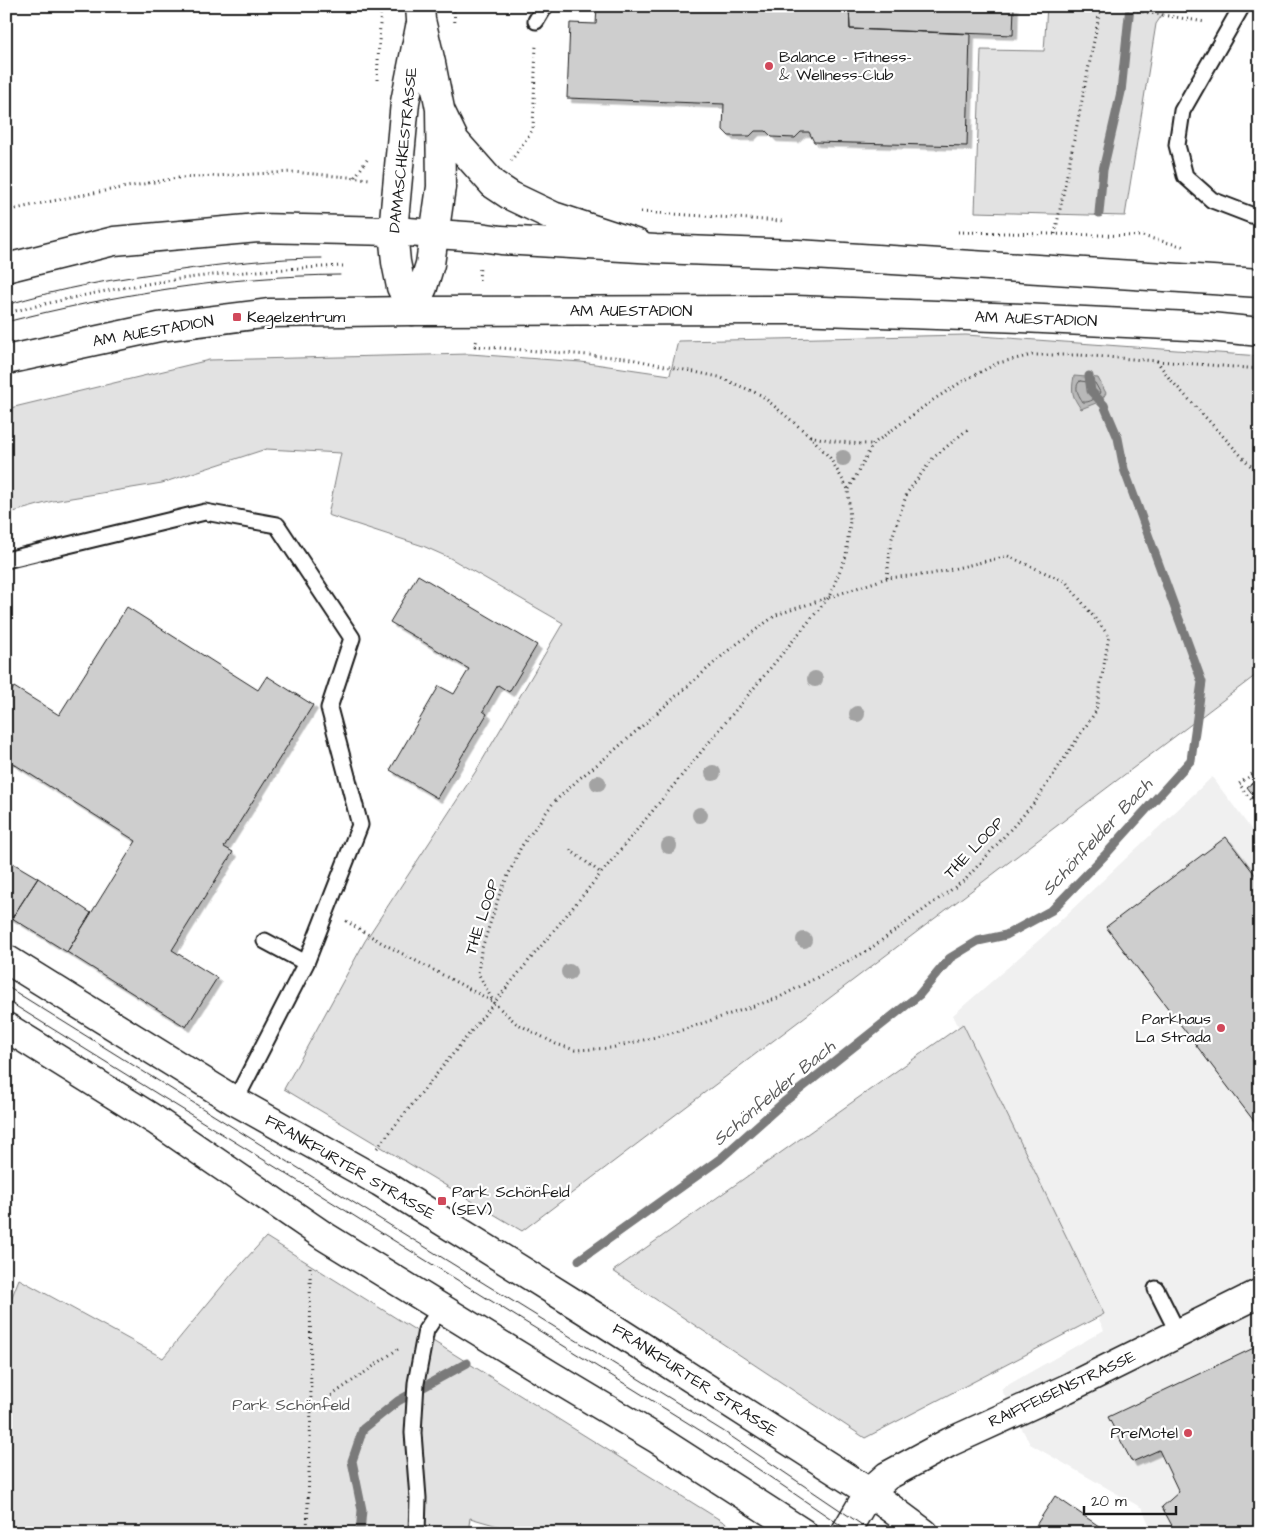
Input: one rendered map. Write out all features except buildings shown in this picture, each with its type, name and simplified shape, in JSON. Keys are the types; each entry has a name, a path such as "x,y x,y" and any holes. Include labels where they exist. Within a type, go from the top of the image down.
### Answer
{"main road":[{"name":"DAMASCHKESTRASSE","path":"412,310 423,287 430,264 440,187 440,109 432,63 420,13"},
{"name":"DAMASCHKESTRASSE","path":"412,310 401,287 393,231 405,102 420,13"},
{"path":"440,109 455,141 500,176 511,196 553,216 656,249"},
{"path":"6,268 114,242 248,229 393,231 501,240 656,249 797,254 1260,284"},
{"name":"AM AUESTADION","path":"6,360 159,328 270,313 412,310 796,310 1022,318 1210,327 1260,332"},
{"name":"FRANKFURTER STRASSE","path":"6,959 235,1101 380,1182 588,1312 869,1492 924,1533"},
{"path":"6,1027 154,1120 324,1236 657,1439 803,1533"},
{"name":"RAIFFEISENSTRASSE","path":"869,1492 887,1476 950,1442 1066,1389 1260,1293"},
{"path":"845,1533 869,1492"}],"lane":[{"path":"536,21 545,6"},
{"path":"1242,6 1182,111 1177,145 1185,176 1212,200 1251,215 1260,216"},
{"path":"6,560 205,512 277,525 352,638 329,708 360,825 306,963 235,1101"},
{"path":"265,941 306,963"},
{"path":"1156,1289 1178,1333"},
{"path":"417,1533 418,1498 414,1433 415,1390 426,1330 442,1308"}],"path":[{"path":"1055,234 1102,6"},
{"path":"1108,6 1230,27"},
{"path":"500,176 533,129 536,21"},
{"path":"6,212 71,197 177,178 292,172 355,177"},
{"path":"632,211 784,222"},
{"path":"958,232 1142,236 1190,248"},
{"path":"6,313 135,286 194,277 253,271 343,266"},
{"path":"373,1152 829,597 846,556 850,521 848,490 830,458 810,436 761,395 719,377 626,358 474,346"},
{"path":"848,490 873,444 933,400 963,381 998,363 1032,355 1080,355 1260,369"},
{"path":"1157,361 1169,378 1260,476"},
{"path":"887,578 891,541 907,493 933,458 968,429"},
{"path":"810,436 833,442 873,444"},
{"name":"THE LOOP","path":"1008,556 1066,582 1109,636 1096,711 1035,802 966,879 859,956 778,998 676,1032 611,1048 575,1050 556,1044 516,1023 494,1003 478,973 481,951 500,893 521,847 553,803 730,649 776,615 887,578 931,574 1008,556"},
{"path":"1260,768 1239,784 1260,810"},
{"path":"570,850 601,873"},
{"path":"327,910 382,943 494,1003"},
{"path":"307,1533 311,1410 310,1258"},
{"path":"311,1410 426,1330"}],"shaded area":[{"path":"1212,777 1260,841 1260,1533 1153,1533 1142,1508 1030,1444 1001,1389 1104,1330 953,1015 1046,934"}],"green space":[{"path":"1047,6 1168,6 1156,24 1125,216 975,212 981,50 1044,51"},
{"path":"966,335 1260,356 1260,672 522,1231 284,1089 365,941 476,771 563,623 450,558 423,546 328,515 341,453 266,449 162,483 53,501 6,514 6,409 209,360 470,354 581,362 670,375 678,341"},
{"path":"963,1024 1104,1314 865,1438 613,1271"},
{"name":"Park Schönfeld","path":"266,1237 741,1533 522,1533 470,1518 468,1533 6,1533 6,1312 19,1279 163,1358 232,1274"}],"water":[{"path":"1074,376 1098,378 1106,393 1101,401 1081,409 1073,394"}],"waterway":[{"path":"1099,213 1103,170 1121,92 1130,6"},
{"name":"Schönfelder Bach","path":"579,1260 720,1159 784,1102 919,995 950,958 978,941 1006,935 1052,910 1106,854 1191,760 1202,682 1124,469 1118,438 1104,405 1091,391 1089,376"},
{"name":"Schönfelder Bach","path":"360,1533 362,1510 352,1461 363,1429 398,1401 467,1363"}],"tram line":[{"path":"6,305 90,284 132,277 248,262 322,258"},
{"path":"6,322 89,303 172,288 256,279 340,275"},
{"path":"6,986 723,1431 874,1533"},
{"path":"6,1000 717,1441 852,1533"}],"place":[{"name":"Balance - Fitness- & Wellness-Club","path":"769,66"},
{"name":"Kegelzentrum","path":"237,317"},
{"name":"Parkhaus La Strada","path":"1221,1028"},
{"name":"Park Schönfeld (SEV)","path":"442,1201"},
{"name":"PreMotel","path":"1188,1433"}]}
